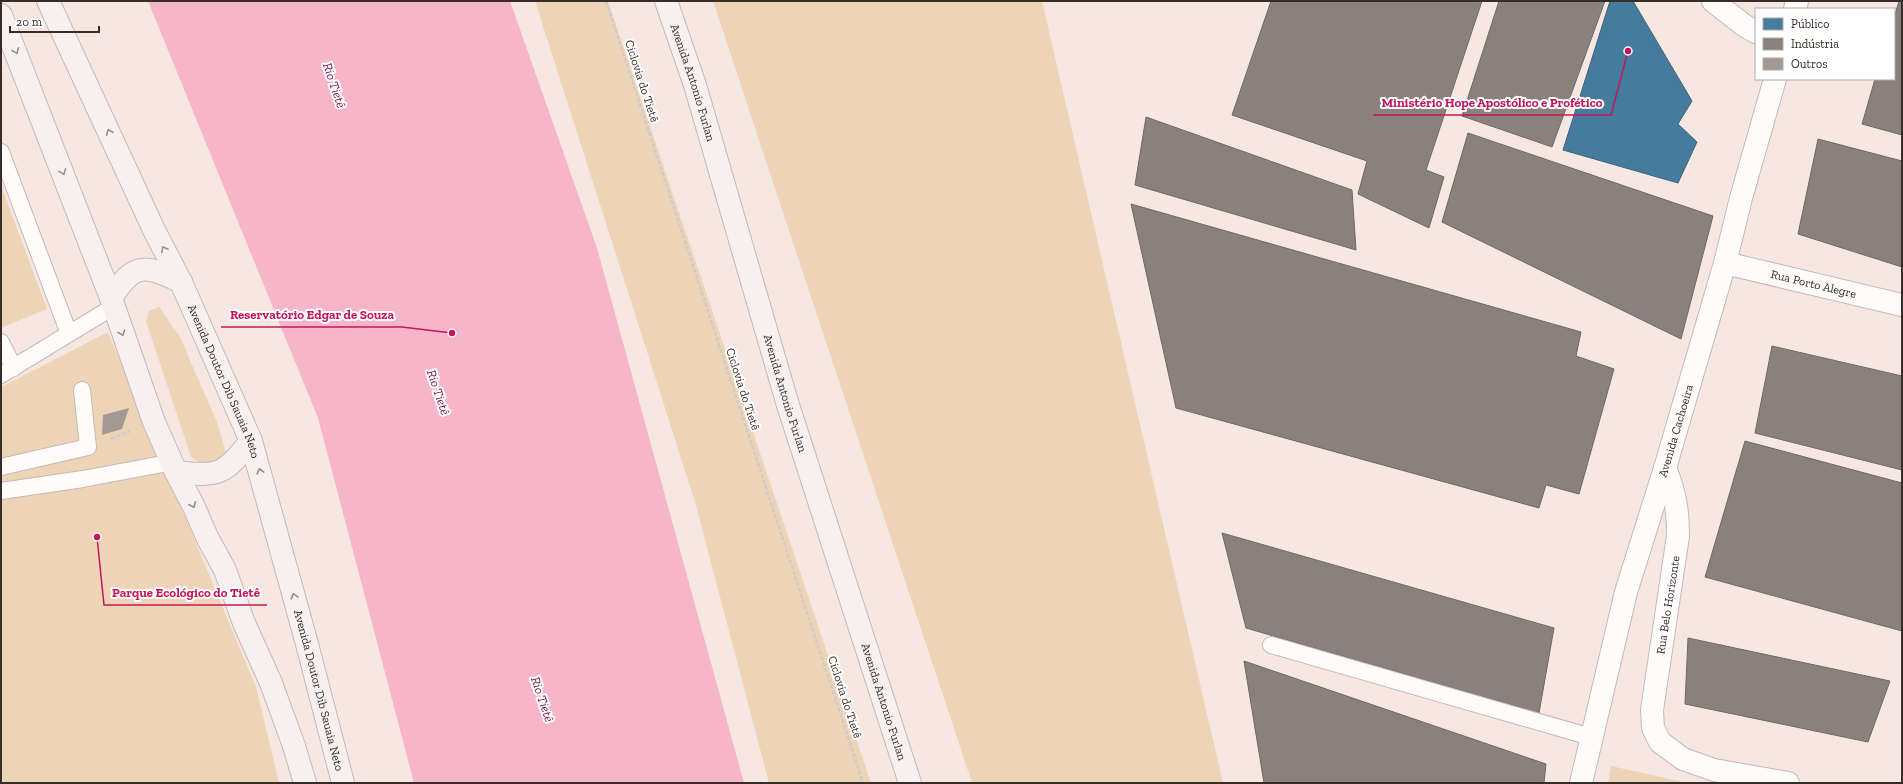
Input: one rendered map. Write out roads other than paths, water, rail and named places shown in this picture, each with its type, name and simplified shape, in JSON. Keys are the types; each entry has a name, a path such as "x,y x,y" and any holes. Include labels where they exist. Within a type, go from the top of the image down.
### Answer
{"main road":[{"name":"Avenida Doutor Dib Sauaia Neto","path":"48,1 154,230 181,282 252,441 343,783"},
{"name":"Avenida Antonio Furlan","path":"666,1 695,85 786,402 910,783"},
{"path":"1,15 112,302 154,422 194,507 206,537 225,570 244,623 271,683 294,746 305,783"},
{"path":"112,302 119,285 133,271 142,268 155,270 181,282"},
{"path":"175,467 200,475 222,472 236,460 252,441"}],"street":[{"path":"1712,1 1745,26 1755,31"},
{"name":"Avenida Cachoeira","path":"1581,783 1626,592 1665,468 1725,263 1741,198 1775,80"},
{"name":"Rua Porto Alegre","path":"1725,263 1902,305"},
{"name":"Rua Belo Horizonte","path":"1665,468 1674,491 1678,511 1678,536 1652,710 1653,728 1660,742 1683,759 1714,770 1788,783"}],"lane":[{"path":"1,152 69,334"},
{"path":"1,342 7,371 69,334 112,302"},
{"path":"1,468 88,447 82,390"},
{"path":"1,491 175,467"},
{"path":"1271,645 1591,737"}],"water":[{"name":"Rio Tietê","path":"148,1 510,1 597,248 744,783 414,783 318,418"}],"place":[{"name":"Ministério Hope Apostólico e Profético","path":"1628,51"},
{"name":"Reservatório Edgar de Souza","path":"452,333"},
{"name":"Parque Ecológico do Tietê","path":"97,537"}]}
